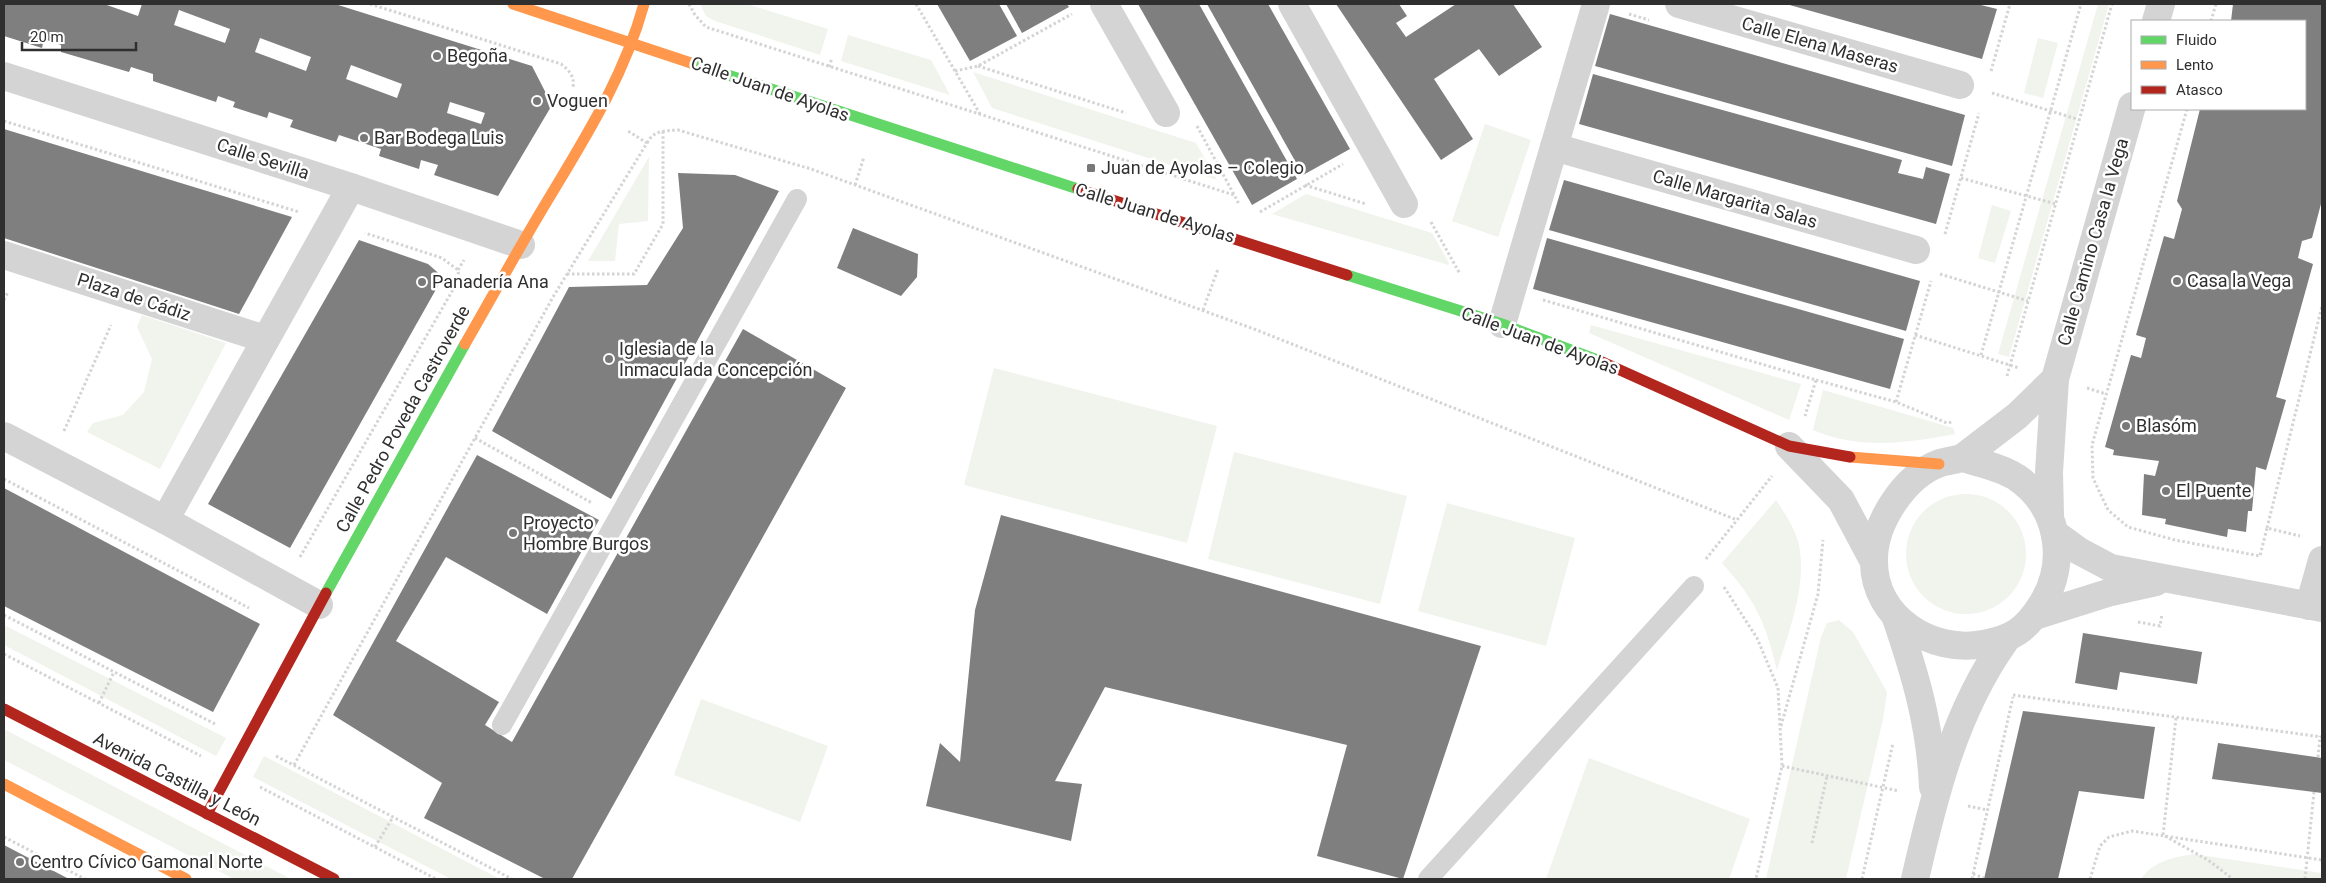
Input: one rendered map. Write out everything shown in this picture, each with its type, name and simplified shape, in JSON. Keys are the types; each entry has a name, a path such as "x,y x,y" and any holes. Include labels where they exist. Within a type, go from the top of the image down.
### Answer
{"street":[{"name":"Calle Juan de Ayolas","path":"513,4 839,113 1502,324 1590,357 1789,446 1837,456 1951,461"},
{"name":"Calle Pedro Poveda Castroverde","path":"208,814 319,605 521,245 600,113 634,43 644,4"},
{"path":"1104,4 1166,113"},
{"path":"1292,4 1404,204"},
{"path":"1502,324 1596,4"},
{"name":"Calle Elena Maseras","path":"1679,4 1973,88"},
{"path":"2156,20 2161,4"},
{"name":"Calle Sevilla","path":"4,76 351,187 521,245"},
{"name":"Calle Camino Casa la Vega","path":"2035,616 2048,594 2056,562 2049,472 2055,379 2131,110"},
{"name":"Calle Margarita Salas","path":"1554,147 1916,250"},
{"path":"164,520 351,187"},
{"name":"Plaza de Cádiz","path":"4,255 265,339"},
{"path":"1933,799 1931,749 1924,708 1896,618 1879,588 1874,562 1879,533 1890,505 1913,480 1951,461 2017,416 2055,379"},
{"path":"4,436 164,520 319,605"},
{"name":"Calle Juan de Ayolas","path":"1789,446 1841,500 1874,562"},
{"path":"1951,461 1992,466 2015,476 2032,491 2053,525 2079,551 2111,568 2316,607 2322,560"},
{"path":"1896,618 1924,638 1947,645 1973,646 2005,640 2021,630 2035,616 2111,592 2168,579"},
{"path":"1915,879 1933,799 1966,709 1985,668 2005,640"},
{"name":"Avenida Castilla y León","path":"4,709 334,879"},
{"path":"4,784 186,879"}],"lane":[{"path":"502,725 797,199"},
{"path":"1428,879 1694,586"}],"path":[{"path":"370,4 561,64 569,70 574,82 571,95 647,143"},
{"path":"689,4 702,25 1235,195"},
{"path":"916,4 980,115"},
{"path":"1990,76 2010,4"},
{"path":"1981,355 2081,4"},
{"path":"2006,382 2112,4"},
{"path":"2211,20 2216,4"},
{"path":"955,71 978,66 1076,11"},
{"path":"829,67 832,58"},
{"path":"978,66 1128,114"},
{"path":"1973,88 2080,120"},
{"path":"1943,243 1981,106"},
{"path":"2187,110 2092,445 2094,478 2108,510 2128,527 2175,540 2260,556 2322,306"},
{"path":"294,765 566,274 651,135 663,131 678,130 811,169 1254,328 1737,520"},
{"path":"566,274 634,274 663,224 663,131"},
{"path":"1194,134 1203,137"},
{"path":"1258,212 1351,160"},
{"path":"1961,178 2056,204"},
{"path":"1934,271 2028,301"},
{"path":"1896,402 1931,278"},
{"path":"62,436 125,294"},
{"path":"1915,334 2010,365"},
{"path":"1816,380 1896,402 1947,423 1954,422"},
{"path":"475,438 596,505"},
{"path":"1704,562 1770,478 1778,484"},
{"path":"4,479 254,611"},
{"path":"2267,528 2304,537"},
{"path":"1819,531 1828,547"},
{"path":"1780,729 1818,594 1823,540"},
{"path":"1719,581 1757,638 1778,688 1782,766 1756,879"},
{"path":"4,615 512,879"},
{"path":"2134,621 2160,626"},
{"path":"99,703 114,672"},
{"path":"1972,879 2013,695 2018,687"},
{"path":"2013,695 2321,736 2318,757"},
{"path":"2164,836 2176,718"},
{"path":"1862,879 1894,740"},
{"path":"1782,766 1868,784"},
{"path":"1812,843 1827,776"},
{"path":"2305,879 2314,792"},
{"path":"375,847 393,817"},
{"path":"2090,879 2100,846 2109,836 2132,831 2322,860"},
{"path":"2164,836 2208,860 2233,879"},
{"path":"4,837 85,879"},
{"path":"1973,874 1984,878"}],"shaded area":[{"path":"700,4 747,4 828,29 820,55 715,21 706,16"},
{"path":"2098,4 2109,4 2009,357 1998,354"},
{"path":"848,35 931,60 950,95 841,61"},
{"path":"2038,38 2058,43 2043,98 2024,93"},
{"path":"973,72 1196,143 1217,180 992,108"},
{"path":"1485,124 1531,140 1498,237 1452,221"},
{"path":"649,157 648,221 619,224 615,261 588,261"},
{"path":"1306,194 1432,233 1449,263 1448,265 1272,214"},
{"path":"1992,205 2011,211 1995,263 1978,258"},
{"path":"142,315 226,343 160,469 87,432 93,423 123,415 144,392 152,359 137,327"},
{"path":"1591,325 1801,384 1789,420 1589,333"},
{"path":"994,368 1217,426 1187,543 964,485"},
{"path":"1823,390 1953,428 1955,434 1883,443 1848,440 1830,436 1813,430"},
{"path":"1234,452 1407,496 1380,604 1208,559"},
{"path":"1966,494 1989,499 2008,512 2021,531 2026,554 2021,577 2008,596 1989,609 1966,614 1943,609 1924,596 1911,577 1906,554 1911,531 1924,512 1943,499"},
{"path":"1776,500 1795,533 1801,561 1799,592 1777,670 1758,612 1734,576 1722,563"},
{"path":"1447,503 1575,538 1546,646 1418,611"},
{"path":"1839,620 1853,632 1887,692 1883,719 1846,879 1766,879 1821,637 1827,623"},
{"path":"4,625 226,738 216,756 4,645"},
{"path":"701,699 828,746 800,822 674,775"},
{"path":"4,729 291,879 234,879 4,760"},
{"path":"264,756 500,879 451,879 253,777"},
{"path":"1589,758 1750,819 1729,879 1546,879"},
{"path":"2193,854 2322,873 2322,879 2141,879 2157,864"}],"building":[{"path":"4,4 104,4 138,16 142,4 335,4 532,66 552,105 498,196 434,175 438,165 421,160 419,169 379,156 381,149 339,135 336,142 290,127 293,120 269,112 267,118 233,107 235,102 218,96 216,102 153,81 153,74 131,67 129,72 61,52 61,45 44,39 42,48 4,36","holes":["179,10 230,29 225,43 174,25","260,38 311,57 306,71 255,52","351,65 402,84 397,98 346,79","450,102 485,113 481,124 447,113"]},
{"path":"937,4 999,4 1017,36 970,61"},
{"path":"1006,4 1067,4 1069,7 1022,33"},
{"path":"1138,4 1199,4 1297,179 1252,205"},
{"path":"1207,4 1268,4 1350,149 1303,175"},
{"path":"1336,4 1399,4 1407,16 1396,23 1406,37 1456,4 1513,4 1542,47 1499,76 1479,49 1434,79 1473,139 1441,160"},
{"path":"1786,4 1977,4 1997,9 1982,59"},
{"path":"2233,4 2322,4 2322,200 2312,238 2302,241 2298,258 2313,264 2276,397 2286,400 2266,470 2256,467 2252,511 2248,511 2246,532 2228,529 2227,537 2165,524 2166,519 2142,515 2144,474 2155,476 2159,461 2113,455 2114,450 2105,447 2131,355 2141,358 2146,338 2136,335 2164,236 2174,239 2182,209 2177,201 2200,110 2306,110 2306,20 2231,20"},
{"path":"1610,14 1965,115 1952,166 1595,66"},
{"path":"1593,74 1902,160 1898,173 1923,179 1926,167 1950,174 1936,224 1579,124"},
{"path":"4,129 292,217 239,314 4,238"},
{"name":"Iglesia de la Inmaculada Concepción","path":"678,173 735,175 779,191 611,499 492,431 569,287 647,285 683,228"},
{"path":"1564,180 1920,281 1906,331 1549,230"},
{"path":"853,228 918,254 917,277 901,296 837,268"},
{"path":"1547,238 1904,339 1890,389 1533,289"},
{"path":"359,240 428,264 443,277 290,548 208,504"},
{"path":"743,329 846,388 572,879 545,879 424,818 442,783 333,715 477,455 599,520 547,614 446,557 396,641 499,702 485,725 512,742"},
{"path":"4,488 260,624 213,712 4,606"},
{"path":"1001,515 1481,646 1403,879 1317,856 1347,745 1105,687 1055,781 1082,784 1071,841 926,806 940,743 960,762 975,610"},
{"path":"2083,633 2202,652 2197,684 2120,672 2117,690 2075,683"},
{"path":"2023,711 2155,727 2144,799 2079,791 2058,879 1984,879"},
{"path":"2218,743 2322,758 2322,793 2212,779"},
{"name":"Centro Cívico Gamonal Norte","path":"4,845 69,879 4,879"}],"traffic: fast":[{"path":"691,63 1078,189"},
{"path":"1347,275 1502,324 1600,361"},
{"path":"326,593 465,344"}],"traffic: slow":[{"path":"513,4 691,63"},
{"path":"465,344 601,109 625,59 644,4"},
{"path":"1850,457 1939,464"},
{"path":"4,784 186,879"}],"traffic: jam":[{"path":"1078,189 1347,275"},
{"path":"1600,361 1789,446 1850,457"},
{"path":"207,814 326,593"},
{"path":"4,709 334,879"}],"place":[{"name":"Begoña","path":"437,56"},
{"name":"Voguen","path":"537,101"},
{"name":"Bar Bodega Luis","path":"364,138"},
{"name":"Juan de Ayolas – Colegio","path":"1091,168"},
{"name":"Casa la Vega","path":"2177,281"},
{"name":"Panadería Ana","path":"422,282"},
{"name":"Iglesia de la Inmaculada Concepción","path":"609,359"},
{"name":"Blasóm","path":"2126,426"},
{"name":"El Puente","path":"2166,491"},
{"name":"Proyecto Hombre Burgos","path":"513,533"},
{"name":"Centro Cívico Gamonal Norte","path":"20,862"}]}
